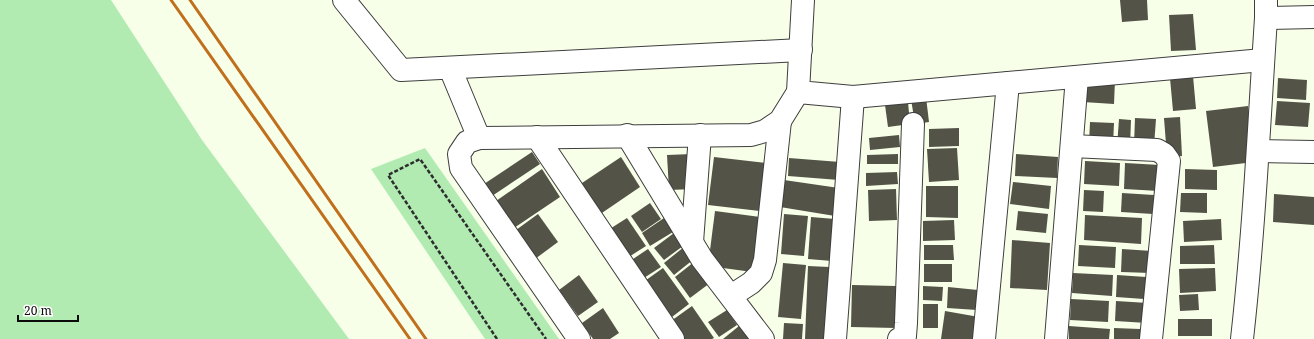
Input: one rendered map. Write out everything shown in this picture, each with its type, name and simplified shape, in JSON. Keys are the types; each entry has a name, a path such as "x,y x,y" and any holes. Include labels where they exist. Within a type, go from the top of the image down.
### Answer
{"street":[{"path":"344,0 401,70 801,50"},
{"path":"579,339 461,168 459,154 467,142 479,138 627,135 751,135 765,131 780,121 798,92 803,0"},
{"path":"1242,339 1247,295 1258,150 1266,9 1314,17"},
{"path":"798,92 853,97 1263,60"},
{"path":"450,68 479,138"},
{"path":"1056,339 1077,77"},
{"path":"984,339 1008,83"},
{"path":"835,339 853,97"},
{"path":"731,296 751,283 761,273 765,260 780,121"},
{"path":"899,339 905,336 906,323 913,124"},
{"path":"627,135 709,268 763,339"},
{"path":"692,242 700,135"},
{"path":"537,137 673,339"},
{"path":"1072,146 1157,150 1164,154 1169,162 1151,339"},
{"path":"1258,150 1314,152"}],"path":[{"path":"497,339 388,174 420,159 546,339"}],"green space":[{"path":"0,0 111,0 202,140 349,339 0,339"},
{"path":"425,148 559,339 485,339 371,169"}],"building":[{"path":"1120,0 1147,0 1148,20 1122,22"},
{"path":"1193,14 1196,50 1171,51 1169,15"},
{"path":"1193,76 1196,109 1173,111 1170,78"},
{"path":"1085,77 1115,80 1114,104 1083,102"},
{"path":"1278,78 1307,80 1306,100 1277,98"},
{"path":"926,97 929,122 915,124 911,99"},
{"path":"1277,101 1310,103 1308,127 1275,125"},
{"path":"908,102 910,124 888,127 885,105"},
{"path":"1248,106 1254,162 1213,167 1206,111"},
{"path":"1180,117 1182,156 1167,157 1164,118"},
{"path":"1135,118 1156,119 1154,146 1134,145"},
{"path":"1119,119 1131,120 1130,147 1117,147"},
{"path":"1090,122 1114,123 1113,145 1089,144"},
{"path":"959,128 959,146 929,147 929,129"},
{"path":"899,135 900,147 870,150 869,138"},
{"path":"957,148 959,180 929,182 927,149"},
{"path":"532,152 540,164 492,196 484,184"},
{"path":"692,154 694,189 669,190 667,155"},
{"path":"898,154 898,164 867,164 867,155"},
{"path":"1016,154 1058,157 1057,178 1015,176"},
{"path":"621,157 640,187 596,217 576,187"},
{"path":"714,157 774,164 768,212 708,205"},
{"path":"789,158 840,162 839,180 788,176"},
{"path":"1085,161 1120,163 1119,186 1084,184"},
{"path":"1125,163 1160,165 1159,191 1124,189"},
{"path":"542,169 560,197 514,228 496,201"},
{"path":"1185,169 1217,170 1217,190 1185,189"},
{"path":"897,172 898,184 866,186 866,173"},
{"path":"784,180 839,188 835,216 780,207"},
{"path":"1013,182 1051,186 1049,209 1010,204"},
{"path":"926,186 958,186 958,218 926,217"},
{"path":"896,189 897,220 869,221 868,190"},
{"path":"1084,190 1104,191 1103,212 1083,211"},
{"path":"1122,193 1154,195 1153,214 1121,212"},
{"path":"1181,193 1207,193 1207,213 1180,212"},
{"path":"1274,194 1314,197 1314,225 1273,222"},
{"path":"650,203 661,219 642,232 631,216"},
{"path":"715,211 767,218 760,273 708,266"},
{"path":"1018,211 1048,214 1046,233 1016,230"},
{"path":"538,214 558,242 535,259 516,230"},
{"path":"784,214 808,216 804,256 781,254"},
{"path":"1085,215 1142,218 1141,244 1084,240"},
{"path":"811,217 835,219 832,261 808,259"},
{"path":"627,218 646,246 624,260 605,232"},
{"path":"664,218 673,232 650,246 642,233"},
{"path":"1221,219 1222,240 1184,242 1183,221"},
{"path":"954,220 955,240 923,241 923,221"},
{"path":"674,233 683,246 664,260 654,248"},
{"path":"1012,240 1050,243 1047,290 1010,288"},
{"path":"924,245 953,245 954,260 924,260"},
{"path":"1079,245 1116,247 1115,268 1078,266"},
{"path":"1214,245 1215,264 1180,264 1180,246"},
{"path":"684,247 694,259 674,275 664,263"},
{"path":"648,249 661,267 636,283 624,265"},
{"path":"1122,249 1152,251 1151,273 1121,272"},
{"path":"694,262 710,283 690,298 675,277"},
{"path":"783,263 806,265 801,319 778,317"},
{"path":"924,264 952,264 952,282 924,282"},
{"path":"808,266 829,267 826,339 805,339"},
{"path":"663,268 689,304 668,320 642,283"},
{"path":"1215,268 1216,291 1180,293 1179,269"},
{"path":"1073,273 1113,275 1112,296 1072,293"},
{"path":"579,275 598,302 578,316 559,290"},
{"path":"1117,275 1146,277 1144,299 1116,297"},
{"path":"852,285 896,286 896,328 851,327"},
{"path":"923,286 943,287 942,301 923,300"},
{"path":"948,287 978,290 977,310 947,308"},
{"path":"1198,294 1199,310 1180,311 1179,295"},
{"path":"1071,299 1109,301 1108,322 1070,320"},
{"path":"1116,301 1148,303 1147,323 1115,321"},
{"path":"923,304 938,304 938,328 923,328"},
{"path":"692,306 714,338 684,339 671,321"},
{"path":"603,308 619,333 610,339 593,339 582,323"},
{"path":"727,310 737,325 719,337 708,322"},
{"path":"945,311 979,317 975,339 941,339"},
{"path":"1178,319 1212,319 1212,336 1178,336"},
{"path":"784,323 803,324 802,339 783,339"},
{"path":"739,326 749,339 723,339"},
{"path":"1069,326 1110,329 1109,339 1069,339"},
{"path":"1114,328 1140,329 1140,339 1114,339"}],"railway":[{"path":"171,0 410,339"},
{"path":"190,0 426,339"}]}
